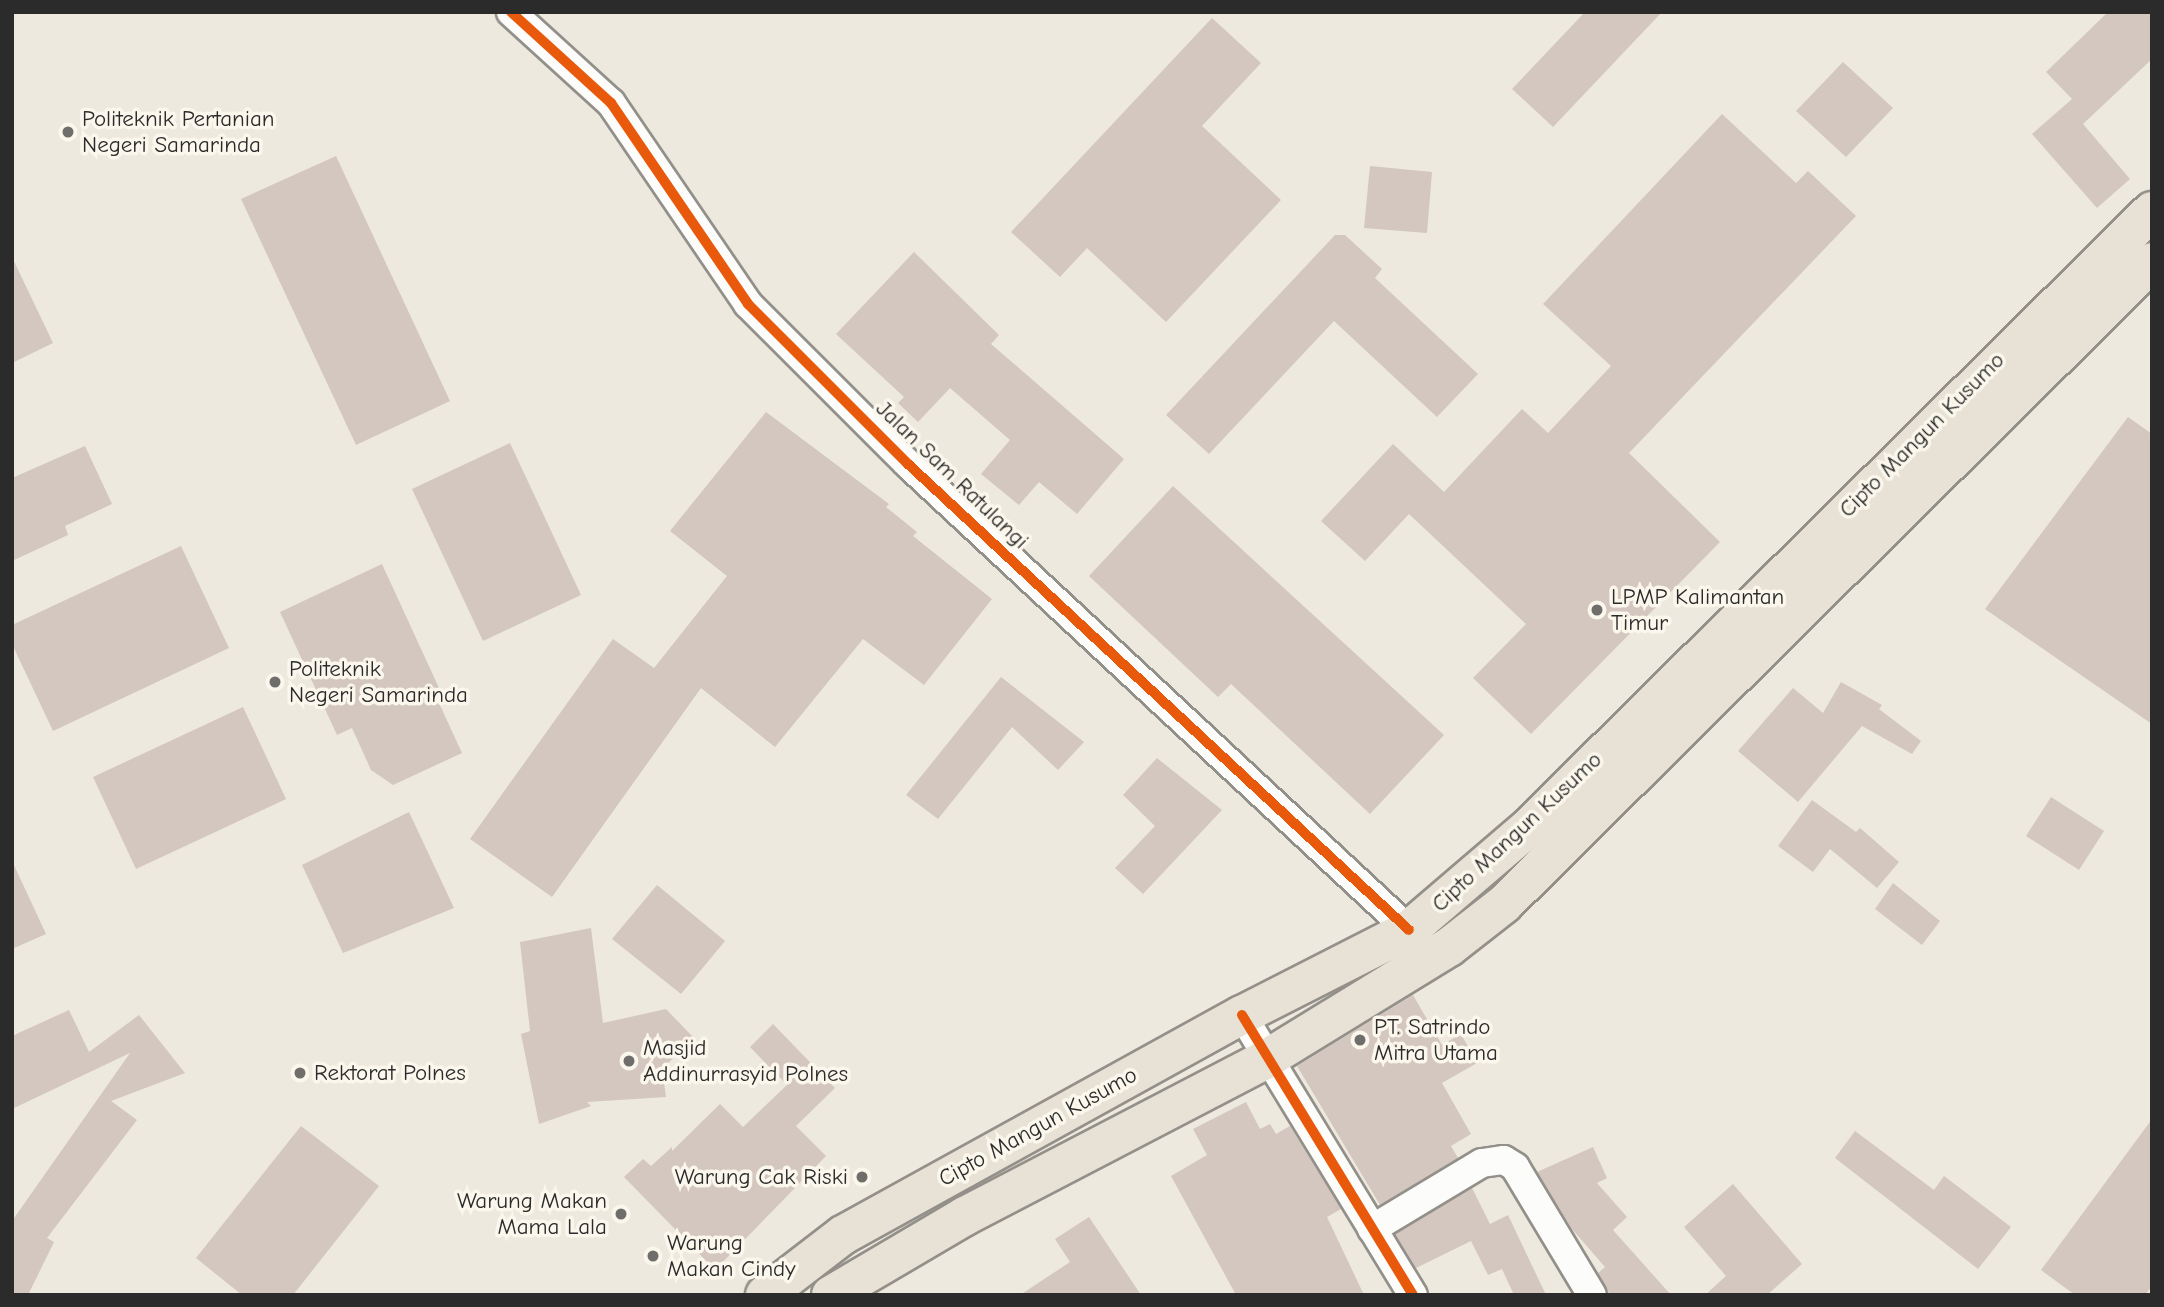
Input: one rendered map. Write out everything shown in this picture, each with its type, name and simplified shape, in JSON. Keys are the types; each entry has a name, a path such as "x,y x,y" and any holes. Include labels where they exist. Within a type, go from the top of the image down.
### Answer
{"highway":[{"name":"Cipto Mangun Kusumo","path":"831,1295 965,1216 1268,1058 1449,947 1504,904 2139,257 2152,211"},
{"name":"Cipto Mangun Kusumo","path":"765,1295 843,1235 1242,1015 1409,930 1529,827 2139,257"}],"street":[{"name":"Jalan Sam Ratulangi","path":"511,12 611,103 748,304 908,464 1409,930"},
{"path":"1242,1015 1413,1295"},
{"path":"1372,1229 1482,1163 1504,1160 1514,1167 1592,1295"}],"building":[{"path":"1585,12 1662,12 1553,127 1512,89"},
{"path":"2108,12 2152,12 2152,59 2083,124 2130,179 2097,208 2032,134 2072,99 2046,72"},
{"path":"1212,18 1261,63 1202,126 1281,200 1166,322 1087,248 1060,277 1011,232"},
{"path":"1843,62 1893,108 1846,157 1796,111"},
{"path":"1722,114 1796,183 1808,171 1856,216 1629,453 1720,542 1531,734 1473,678 1526,624 1409,514 1365,561 1321,521 1393,444 1444,492 1522,409 1548,433 1611,366 1543,304"},
{"path":"336,156 450,401 356,445 241,199"},
{"path":"1370,166 1432,172 1427,233 1364,228"},
{"path":"1335,235 1345,235 1382,269 1375,278 1478,374 1437,417 1334,321 1209,454 1166,415"},
{"path":"914,252 999,335 991,344 1124,459 1077,514 1039,482 1019,505 981,474 1010,440 950,388 918,422 898,403 904,397 836,334"},
{"path":"12,257 53,343 12,363"},
{"path":"766,412 889,504 886,507 917,532 913,536 992,599 924,685 863,639 775,747 701,688 552,897 470,839 613,639 654,668 727,576 670,531"},
{"path":"2128,417 2152,434 2152,724 1985,609"},
{"path":"510,443 581,595 483,641 412,489"},
{"path":"85,446 112,504 65,526 68,535 12,561 12,478"},
{"path":"1173,486 1444,735 1370,814 1231,684 1218,697 1089,576"},
{"path":"181,546 229,648 53,731 12,644 12,625"},
{"path":"382,564 439,688 433,690 462,753 393,785 371,770 352,728 337,735 280,612"},
{"path":"1001,677 1084,742 1058,770 1012,727 938,819 906,795"},
{"path":"1841,682 1882,705 1879,709 1921,741 1912,754 1862,726 1798,802 1738,751 1793,688 1823,713"},
{"path":"243,707 286,799 136,869 93,777"},
{"path":"1157,758 1222,810 1143,894 1115,868 1155,826 1123,795"},
{"path":"2051,797 2104,831 2079,870 2026,836"},
{"path":"1812,800 1856,832 1860,828 1899,862 1877,888 1830,849 1813,872 1778,846"},
{"path":"409,812 454,908 343,953 302,865"},
{"path":"12,861 46,934 12,949"},
{"path":"1893,883 1940,921 1922,945 1875,909"},
{"path":"657,885 725,941 681,994 612,939"},
{"path":"591,928 603,1023 666,1009 694,1038 662,1069 666,1097 587,1102 591,1106 539,1124 521,1034 530,1031 520,942"},
{"path":"1413,995 1442,1045 1461,1034 1477,1063 1442,1083 1471,1134 1451,1146 1458,1158 1380,1205 1297,1066"},
{"path":"69,1010 89,1052 139,1015 185,1073 111,1101 137,1120 47,1238 54,1242 28,1295 12,1295 12,1221 130,1053 12,1109 12,1036"},
{"path":"773,1024 835,1088 796,1126 826,1156 715,1270 624,1177 643,1159 651,1166 672,1147 672,1151 720,1104 743,1127 787,1085 750,1047"},
{"path":"1246,1102 1260,1129 1270,1124 1276,1134 1290,1126 1341,1209 1327,1217 1364,1295 1236,1295 1171,1176 1207,1155 1193,1129"},
{"path":"2152,1119 2152,1286 2145,1295 2075,1295 2041,1270"},
{"path":"301,1126 379,1186 293,1295 242,1295 196,1258"},
{"path":"1855,1131 1934,1190 1944,1176 2011,1227 1978,1269 1835,1158"},
{"path":"1593,1147 1607,1178 1597,1183 1627,1217 1613,1230 1671,1295 1610,1295 1598,1273 1605,1267 1572,1229 1537,1172"},
{"path":"1733,1184 1802,1264 1767,1295 1705,1295 1726,1276 1684,1227"},
{"path":"1472,1188 1490,1224 1508,1215 1546,1295 1514,1295 1502,1269 1488,1275 1471,1241 1416,1268 1395,1234"},
{"path":"1089,1217 1141,1295 1020,1295 1070,1262 1055,1239"}],"cycle path":[{"path":"511,12 611,103 748,304 908,464 1409,930"},
{"path":"1242,1015 1413,1295"}],"place":[{"name":"Politeknik Pertanian Negeri Samarinda","path":"68,132"},
{"name":"LPMP Kalimantan Timur","path":"1597,610"},
{"name":"Politeknik Negeri Samarinda","path":"275,682"},
{"name":"PT. Satrindo Mitra Utama","path":"1360,1040"},
{"name":"Masjid Addinurrasyid Polnes","path":"629,1061"},
{"name":"Rektorat Polnes","path":"300,1073"},
{"name":"Warung Cak Riski","path":"862,1177"},
{"name":"Warung Makan Mama Lala","path":"621,1214"},
{"name":"Warung Makan Cindy","path":"653,1256"}]}
